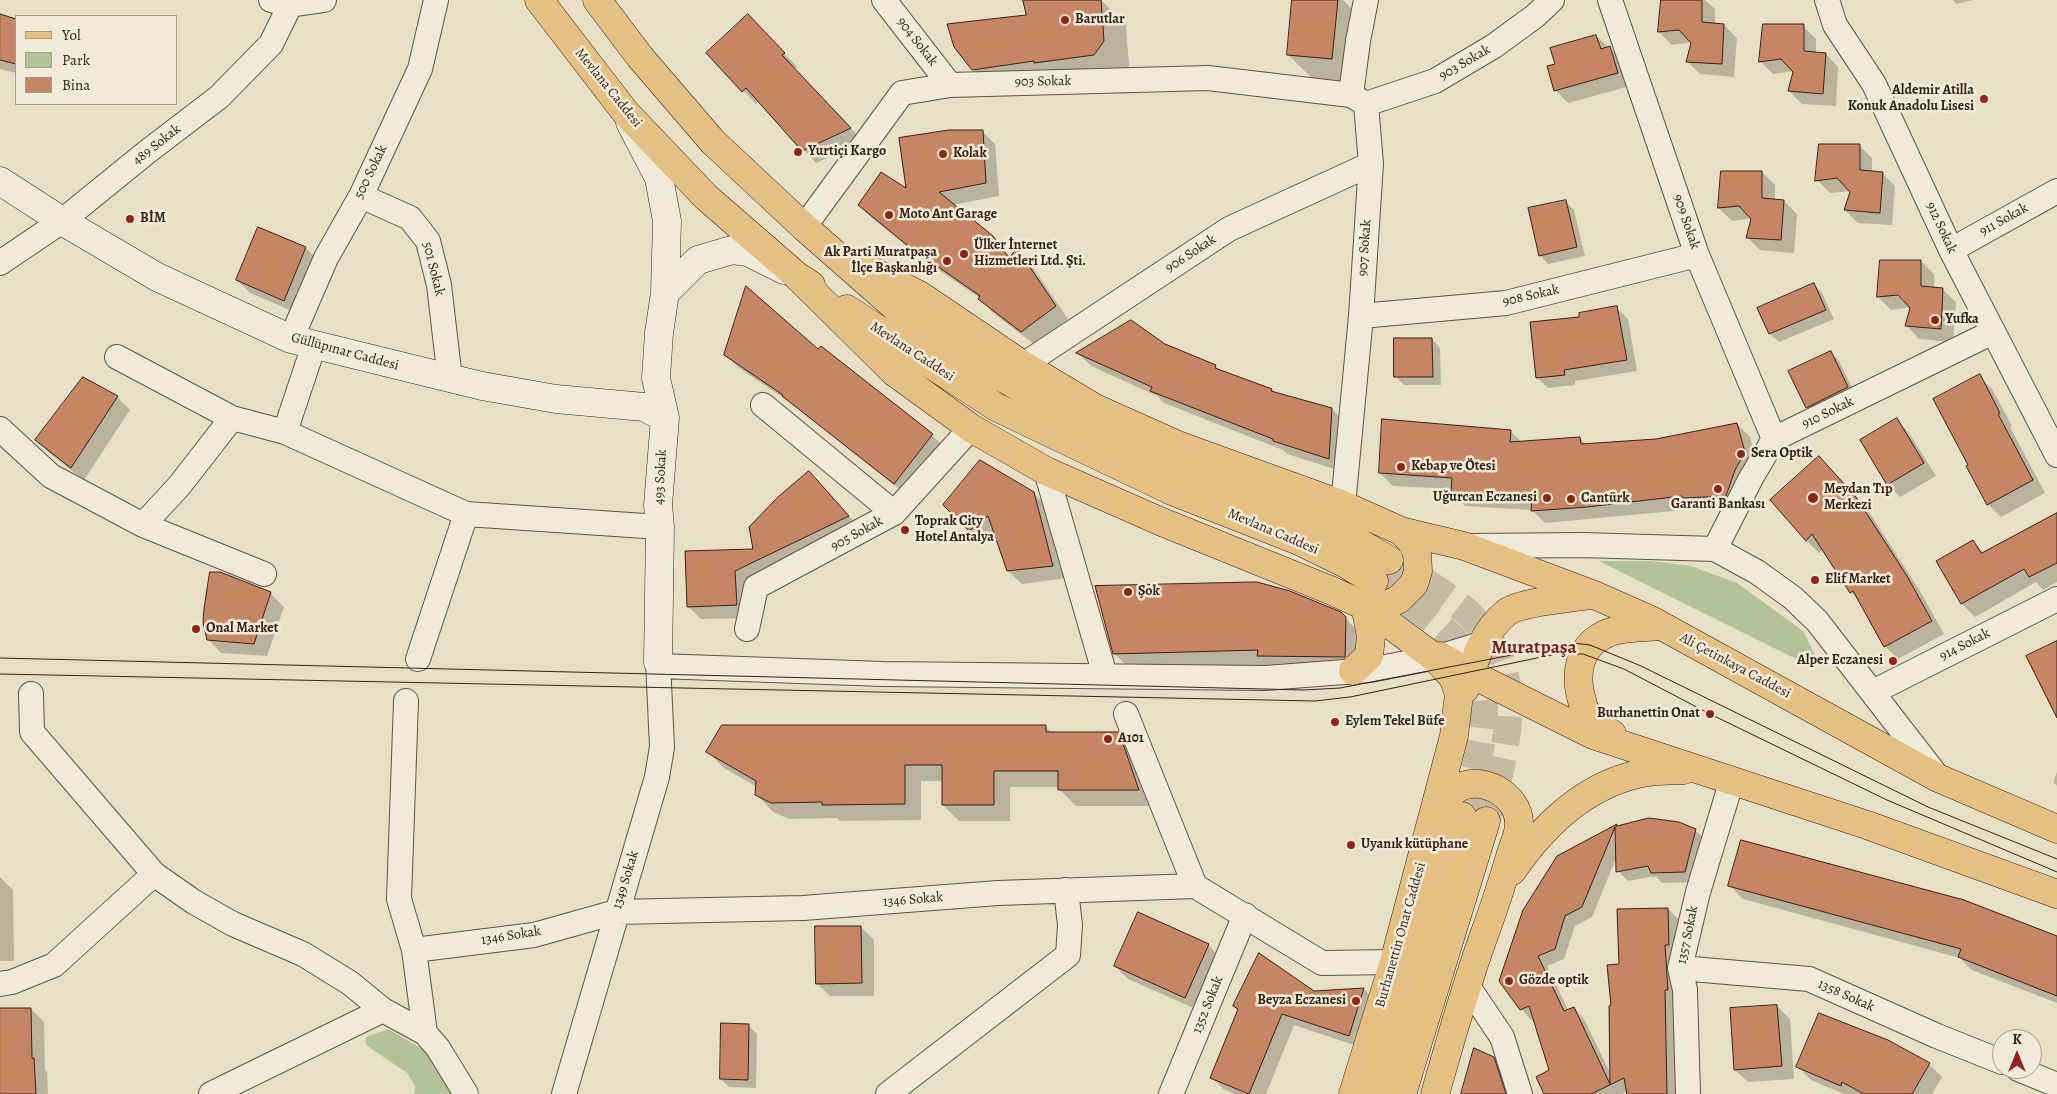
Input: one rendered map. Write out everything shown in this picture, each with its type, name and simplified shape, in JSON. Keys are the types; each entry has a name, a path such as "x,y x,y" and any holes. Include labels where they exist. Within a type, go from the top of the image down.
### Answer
{"main road":[{"name":"Mevlana Caddesi","path":"539,0 626,114 706,198 797,276 996,406 1172,491 1299,541 1346,564 1382,570 1342,533 1099,431 965,358 902,313 804,227 714,142 640,56 598,0"},
{"name":"Ali Çetinkaya Caddesi","path":"829,249 921,296 1023,365 1095,408 1180,446 1343,505 1401,531 1464,546 1592,594 1660,626 1806,704 1938,778 2057,829"},
{"path":"797,276 894,372 971,428 1046,471 1162,522 1365,606 1438,657 1593,735 1876,828 2057,894"},
{"path":"1365,606 1388,604 1398,600 1414,584 1418,571 1417,552 1410,540 1401,531"},
{"path":"1457,717 1481,644 1489,631 1508,611 1534,604 1592,594"},
{"path":"1353,671 1369,656 1371,636 1365,606"},
{"path":"1631,747 1598,724 1585,711 1578,686 1578,670 1585,650 1601,636 1619,630 1660,626"},
{"path":"1438,657 1454,677 1459,694 1457,717"},
{"name":"Burhanettin Onat Caddesi","path":"1353,1094 1394,962 1434,813 1457,717"},
{"path":"1502,887 1521,858 1542,832 1562,813 1595,788 1622,778 1649,772 1698,770"},
{"path":"1434,813 1455,790 1465,786 1487,785 1506,796 1518,814 1520,825 1502,887 1467,985 1435,1094"},
{"name":"Burhanettin Onat Caddesi","path":"1376,1094 1474,819 1402,1094"}],"street":[{"path":"280,2 324,0"},
{"name":"500 Sokak","path":"285,432 302,342 326,258 361,196 420,69 436,0"},
{"name":"904 Sokak","path":"884,0 950,85"},
{"name":"907 Sokak","path":"1343,505 1361,316 1371,164 1358,100 1358,41 1366,0"},
{"name":"903 Sokak","path":"804,227 902,93 950,85 1208,78 1358,100 1435,81 1494,46 1535,16 1552,0"},
{"name":"909 Sokak","path":"1610,0 1697,256 1774,439"},
{"name":"912 Sokak","path":"1827,0 1835,25 1874,84 1950,250 2057,455"},
{"name":"489 Sokak","path":"0,263 62,221 219,96 271,44 280,2"},
{"name":"493 Sokak","path":"626,114 659,178 667,221 665,293 659,333 656,378 664,418 658,504 660,527 658,664"},
{"name":"906 Sokak","path":"1023,365 1229,229 1371,164"},
{"name":"Güllüpınar Caddesi","path":"0,181 62,221 157,277 302,342 450,379 556,399 644,406 664,418"},
{"name":"911 Sokak","path":"1950,250 2057,191"},
{"name":"501 Sokak","path":"361,196 410,218 428,241 439,285 450,379"},
{"path":"665,293 698,260 732,250 748,252 797,276"},
{"name":"908 Sokak","path":"1361,316 1506,303 1697,256"},
{"name":"910 Sokak","path":"1774,439 1993,332"},
{"path":"117,358 232,418 285,432 466,514 660,527"},
{"path":"763,405 894,513"},
{"path":"143,525 179,486 232,418"},
{"name":"905 Sokak","path":"747,628 756,587 894,513 971,428"},
{"path":"0,429 51,476 143,525 264,574"},
{"path":"1715,548 1751,478 1774,439"},
{"path":"1046,471 1102,665"},
{"path":"418,659 466,514"},
{"path":"1464,546 1582,545 1715,548 1757,572 1793,598 1816,621 1938,778"},
{"name":"914 Sokak","path":"1873,692 2057,599"},
{"path":"658,664 883,674 1247,678 1353,671 1438,657 1481,644"},
{"name":"1349 Sokak","path":"564,1094 583,1034 616,912 658,770 662,747 658,664"},
{"path":"31,694 32,732 154,874 194,902 233,924 303,954 350,983 383,1010 424,1033 438,1048 466,1094"},
{"path":"406,701 399,899 414,950 424,1033"},
{"path":"1126,714 1195,886 1322,963 1394,962"},
{"name":"1357 Sokak","path":"1688,1094 1684,990 1680,968 1698,892 1732,780"},
{"path":"0,984 12,982 54,965 154,874"},
{"name":"1346 Sokak","path":"414,950 534,934 616,912 803,908 1066,890 1195,886"},
{"path":"888,1094 1068,955 1070,925 1066,890"},
{"name":"1352 Sokak","path":"1172,1094 1245,915"},
{"name":"1358 Sokak","path":"1680,968 1809,979 1937,1036 1992,1058"},
{"path":"1467,985 1502,1037 1520,1094"},
{"path":"210,1094 383,1010"},
{"path":"2042,1079 2057,1085"}],"green space":[{"path":"1599,561 1651,561 1691,566 1737,583 1803,631 1818,661 1814,665 1808,665"},
{"path":"388,1029 426,1051 453,1094 414,1094 415,1086 407,1073 366,1045 366,1037"}],"building":[{"path":"1023,0 1101,0 1104,41 1094,55 972,70 954,47 947,24 1026,15"},
{"path":"1292,0 1338,0 1332,59 1287,55"},
{"path":"1661,0 1702,0 1702,22 1724,24 1722,64 1686,62 1691,43 1679,30 1658,32"},
{"path":"0,14 15,19 15,64 0,60"},
{"path":"748,14 785,53 782,55 851,128 802,151 746,88 742,92 706,53"},
{"path":"1763,24 1804,24 1804,51 1826,53 1823,94 1788,91 1793,72 1781,59 1759,62"},
{"path":"1596,35 1601,49 1610,46 1618,73 1554,91 1547,66 1555,64 1550,48"},
{"path":"949,130 983,130 986,183 939,192 993,236 1009,258 1017,248 1056,306 1021,332 978,299 980,296 907,245 858,205 881,172 906,188 899,138"},
{"path":"1819,144 1860,144 1860,170 1883,172 1880,213 1844,210 1850,192 1837,178 1815,181"},
{"path":"1721,171 1762,171 1762,198 1784,200 1781,240 1746,238 1751,219 1739,206 1718,208"},
{"path":"1566,200 1577,247 1539,256 1528,208"},
{"path":"258,227 306,247 284,301 236,280"},
{"path":"1880,260 1921,260 1921,286 1943,288 1941,329 1905,326 1910,308 1898,295 1877,297"},
{"path":"1814,283 1826,310 1769,334 1757,308"},
{"path":"746,286 818,349 821,346 933,434 894,484 783,395 724,355"},
{"path":"1617,306 1627,360 1564,370 1565,375 1536,378 1530,322 1579,317 1579,313"},
{"path":"1131,320 1165,344 1216,365 1215,368 1272,389 1271,391 1332,408 1329,459 1273,441 1273,439 1150,391 1152,387 1076,353"},
{"path":"1394,338 1432,338 1433,377 1394,377"},
{"path":"1831,351 1848,387 1806,408 1788,371"},
{"path":"1980,374 2000,413 1998,414 2033,480 1987,505 1933,399"},
{"path":"83,377 118,396 71,468 35,440"},
{"path":"1897,418 1924,463 1887,485 1860,440"},
{"path":"1382,419 1511,430 1510,442 1580,437 1581,444 1656,439 1737,423 1745,452 1735,470 1726,496 1683,498 1682,496 1587,507 1531,511 1532,499 1451,493 1452,478 1379,473"},
{"path":"1819,456 1856,497 1907,576 1932,621 1884,647 1853,591 1850,593 1812,534 1806,541 1770,500"},
{"path":"980,460 1034,492 1053,566 1007,571 988,516 969,531 943,505"},
{"path":"809,471 849,516 735,571 737,605 687,607 685,551 753,549 749,527 778,497"},
{"path":"2057,513 2057,563 2029,577 2024,569 1961,604 1936,561 1973,540 1981,553"},
{"path":"210,572 220,572 271,592 254,644 207,640 203,622"},
{"path":"1257,582 1290,591 1341,612 1346,617 1345,657 1257,656 1258,650 1113,654 1095,586"},
{"path":"2057,641 2057,718 2026,656"},
{"path":"722,725 1046,725 1046,732 1119,732 1139,790 1058,790 1058,771 994,771 994,805 942,805 942,765 905,765 905,804 822,805 822,802 771,803 755,795 756,781 706,752"},
{"path":"1649,818 1679,822 1696,829 1685,872 1651,873 1648,866 1616,872 1615,827 1582,907 1565,916 1555,949 1538,956 1564,1011 1574,1007 1610,1084 1609,1006 1611,1005 1607,965 1619,964 1617,909 1668,908 1669,945 1665,945 1668,990 1665,990 1667,1094 1627,1094 1624,1078 1591,1094 1544,1094 1536,1077 1549,1070 1529,1006 1520,1010 1499,981 1523,910 1557,856 1617,824 1616,826"},
{"path":"1741,840 1964,900 2057,936 2057,996 1958,957 1961,949 1728,886"},
{"path":"1138,912 1209,944 1185,998 1114,966"},
{"path":"815,926 861,926 862,983 816,984"},
{"path":"1259,953 1314,991 1364,988 1349,1036 1282,1014 1249,1094 1210,1078 1238,1009 1233,1006"},
{"path":"1777,1005 1782,1066 1734,1070 1730,1008"},
{"path":"0,1008 31,1008 32,1058 34,1058 36,1094 0,1094"},
{"path":"1819,1013 1888,1040 1930,1063 1912,1094 1864,1094 1842,1082 1841,1086 1796,1067"},
{"path":"721,1023 749,1024 748,1080 720,1079"},
{"path":"1474,1048 1494,1057 1506,1094 1461,1094"}],"tunnel":[{"path":"1389,560 1438,590 1468,613 1481,628 1495,650 1504,673 1508,697 1505,747 1486,821"},
{"path":"1374,581 1432,619 1464,652 1475,671 1482,692 1483,729 1476,767 1462,816"}],"tram line":[{"path":"0,658 1304,690 1340,688 1574,643 1590,645 1641,666 1928,807 2057,859"},
{"path":"0,674 1315,701 1350,697 1556,654 1583,654 1624,669 1710,714 1887,800 2057,872"}],"place":[{"name":"Barutlar","path":"1065,20"},
{"name":"Aldemir Atilla Konuk Anadolu Lisesi","path":"1984,99"},
{"name":"Yurtiçi Kargo","path":"798,152"},
{"name":"Kolak","path":"943,154"},
{"name":"Moto Ant Garage","path":"889,215"},
{"name":"BİM","path":"130,219"},
{"name":"Ülker İnternet Hizmetleri Ltd. Şti.","path":"964,254"},
{"name":"Ak Parti Muratpaşa İlçe Başkanlığı","path":"947,261"},
{"name":"Yufka","path":"1935,320"},
{"name":"Sera Optik","path":"1741,454"},
{"name":"Kebap ve Ötesi","path":"1401,467"},
{"name":"Garanti Bankası","path":"1718,489"},
{"name":"Uğurcan Eczanesi","path":"1547,498"},
{"name":"Meydan Tıp Merkezi","path":"1813,498"},
{"name":"Cantürk","path":"1571,499"},
{"name":"Toprak City Hotel Antalya","path":"905,530"},
{"name":"Elif Market","path":"1815,580"},
{"name":"Şok","path":"1128,592"},
{"name":"Onal Market","path":"196,629"},
{"name":"Alper Eczanesi","path":"1893,661"},
{"name":"Burhanettin Onat","path":"1710,714"},
{"name":"Eylem Tekel Büfe","path":"1335,722"},
{"name":"A101","path":"1108,739"},
{"name":"Uyanık kütüphane","path":"1351,845"},
{"name":"Gözde optik","path":"1509,981"},
{"name":"Beyza Eczanesi","path":"1356,1001"}],"district":[{"name":"Muratpaşa","path":"1534,648"}]}
